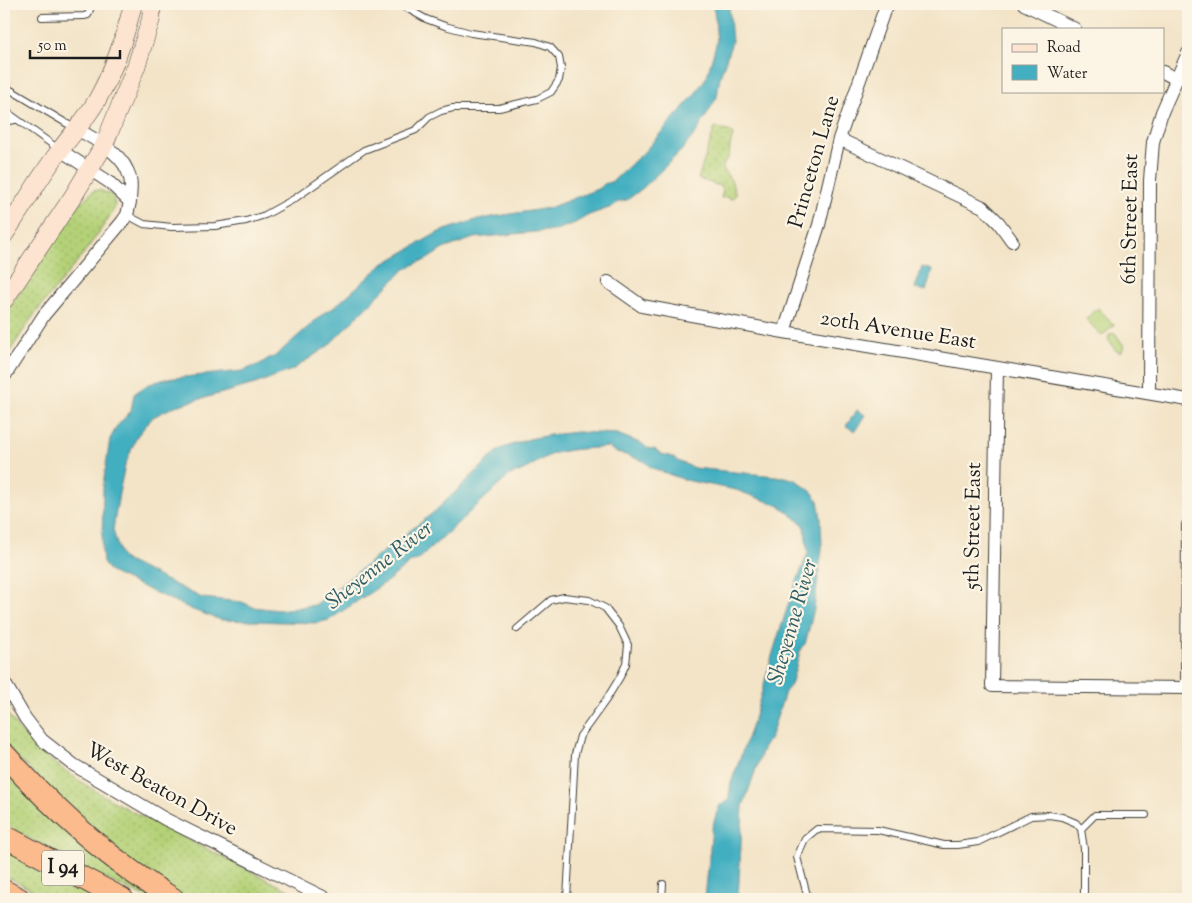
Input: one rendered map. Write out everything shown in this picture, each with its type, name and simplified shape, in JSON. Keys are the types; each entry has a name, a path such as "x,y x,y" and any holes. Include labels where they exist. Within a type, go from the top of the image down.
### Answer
{"highway":[{"path":"4,754 41,795 102,849 153,887 173,899"},
{"name":"I 94","path":"4,836 122,899"},
{"name":"I 94","path":"4,891 19,899"}],"main road":[{"path":"4,235 60,150 97,100 116,60 133,4"},
{"path":"4,300 74,196 104,146 136,67 151,20 152,4"}],"street":[{"name":"Princeton Lane","path":"784,332 819,225 839,139 884,11 889,4"},
{"path":"1024,4 1073,28"},
{"name":"6th Street East","path":"1149,393 1150,180 1153,142 1162,112 1188,53"},
{"path":"1164,72 1176,78"},
{"path":"4,377 44,315 127,216 130,202 130,178 122,161 104,146 77,129"},
{"path":"839,139 983,207 999,223 1012,241"},
{"path":"60,150 109,182 130,202"},
{"name":"20th Avenue East","path":"608,282 642,306 784,332 1188,400"},
{"name":"5th Street East","path":"997,368 992,686 1187,688"},
{"path":"1187,688 1188,525"},
{"name":"West Beaton Drive","path":"4,682 25,718 42,740 74,765 165,819 327,899"}],"lane":[{"path":"42,17 88,15 92,4"},
{"path":"127,216 144,224 172,227 215,226 246,221 265,215 294,199 364,150 416,130 430,117 441,111 453,108 499,108 538,99 551,92 558,80 561,68 559,57 550,47 536,42 471,33 445,26 419,16 399,4"},
{"path":"4,86 77,129"},
{"path":"4,110 15,120 60,150"},
{"path":"4,122 15,120"},
{"path":"4,161 6,163 4,167"},
{"path":"517,628 551,600 564,597 589,600 605,608 619,626 628,645 626,664 620,677 580,736 575,754 567,899"},
{"path":"1081,830 1094,815 1146,815"},
{"path":"808,899 797,857 805,839 817,829 878,830 944,845 958,845 978,842 1031,816 1062,817 1076,823 1081,830 1084,849 1084,899"},
{"path":"662,899 663,884"}],"green space":[{"path":"715,127 731,132 733,135 729,156 723,166 736,195 731,199 721,198 723,191 720,186 698,179"},
{"path":"99,190 112,195 115,204 114,209 87,249 33,316 4,361 4,316 77,206 93,191"},
{"path":"1098,308 1114,325 1102,336 1086,319"},
{"path":"1115,333 1124,346 1120,352 1115,350 1108,339 1110,334"},
{"path":"4,708 19,729 38,749 86,785 138,815 306,899 184,899 131,864 12,753 4,743"},
{"path":"4,762 155,896 149,899 93,873 56,854 4,823"},
{"path":"4,848 101,899 48,899 4,875"}],"water":[{"name":"Sheyenne River","path":"708,4 729,5 732,42 720,77 717,97 698,130 681,151 643,188 627,200 618,202 612,207 556,230 474,238 443,249 426,260 404,270 328,346 292,370 255,384 175,406 153,417 137,436 125,465 113,530 120,555 125,560 202,598 242,602 253,607 279,610 315,605 434,512 500,449 529,439 577,432 617,434 694,468 785,477 796,480 812,492 818,500 821,518 822,549 814,609 805,644 801,648 791,685 785,692 770,739 764,746 743,806 738,899 705,899 712,828 719,806 728,801 731,783 754,719 791,596 808,553 804,525 780,506 736,490 685,480 650,467 644,461 613,451 609,447 558,452 510,475 418,560 412,561 389,580 329,620 316,623 221,620 193,610 110,572 103,563 102,552 103,485 110,439 117,426 131,411 134,394 147,385 165,379 242,371 274,357 383,264 439,232 479,219 549,208 613,181 644,152 695,94 707,76 717,41 714,10"},
{"path":"922,267 932,270 926,291 915,288"},
{"path":"857,410 865,415 855,431 846,426"}]}
